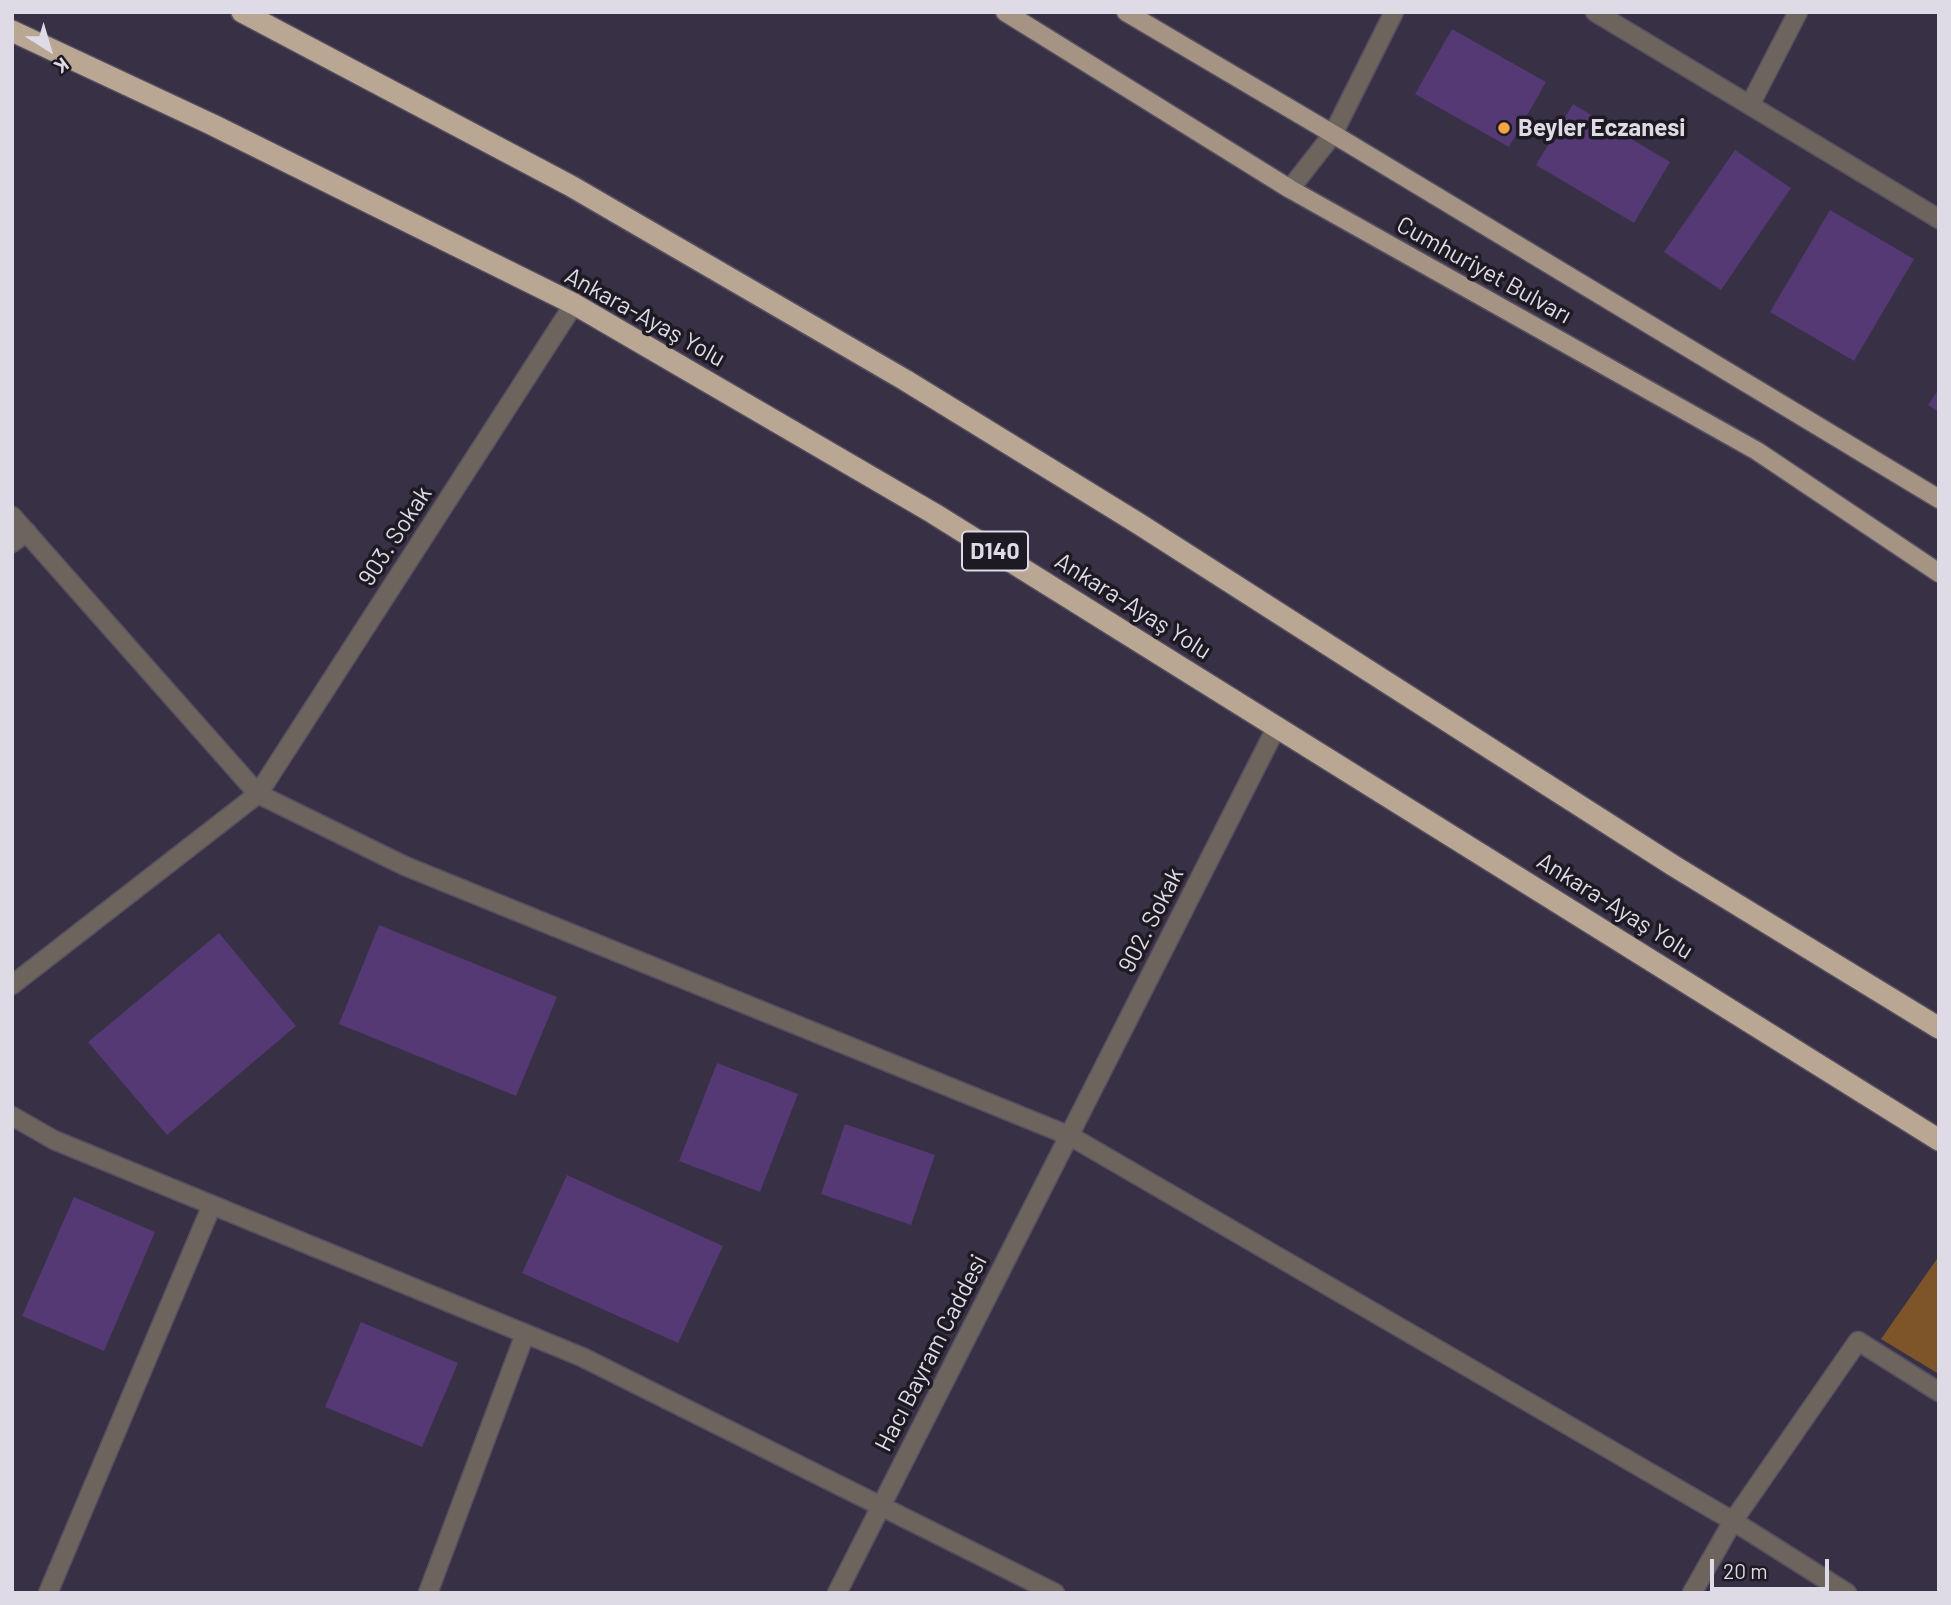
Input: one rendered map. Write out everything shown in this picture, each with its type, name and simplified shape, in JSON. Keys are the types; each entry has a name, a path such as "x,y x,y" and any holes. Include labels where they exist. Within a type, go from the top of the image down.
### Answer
{"highway":[{"path":"242,12 571,186 905,380 1136,522 1686,873 1939,1028"},
{"name":"Ankara-Ayaş Yolu","path":"12,31 213,125 574,304 933,513 1939,1140"}],"main road":[{"name":"Cumhuriyet Bulvarı","path":"1004,12 1290,189 1757,451 1939,573"},
{"name":"Cumhuriyet Bulvarı","path":"1126,12 1939,499"}],"street":[{"path":"1290,189 1333,134 1394,12"},
{"path":"1595,12 1939,219"},
{"path":"1750,105 1798,12"},
{"name":"903. Sokak","path":"12,985 258,793 574,304"},
{"path":"12,516 19,537 258,793 405,866 1070,1136 1734,1521 1847,1593"},
{"name":"902. Sokak","path":"1070,1136 1277,726"},
{"path":"12,1116 54,1140 582,1357 1055,1593"},
{"name":"Hacı Bayram Caddesi","path":"837,1593 1070,1136"},
{"path":"48,1593 212,1205"},
{"path":"428,1593 525,1334"},
{"path":"1692,1593 1734,1521 1857,1341 1939,1392"}],"shaded area":[{"path":"1939,1256 1939,1374 1881,1339"}],"building":[{"path":"1452,29 1546,82 1509,147 1415,94"},
{"path":"1573,104 1670,162 1634,223 1536,165"},
{"path":"1735,150 1791,188 1721,290 1664,252"},
{"path":"1830,210 1914,259 1854,361 1770,312"},
{"path":"1939,389 1939,412 1928,405"},
{"path":"379,925 557,997 516,1096 339,1024"},
{"path":"219,933 296,1026 167,1135 88,1042"},
{"path":"717,1063 798,1094 760,1192 679,1161"},
{"path":"845,1124 935,1155 911,1225 821,1194"},
{"path":"567,1175 723,1246 678,1343 522,1273"},
{"path":"74,1197 155,1232 104,1351 22,1316"},
{"path":"361,1322 458,1363 422,1447 325,1407"}],"place":[{"name":"Beyler Eczanesi","path":"1504,128"}]}
